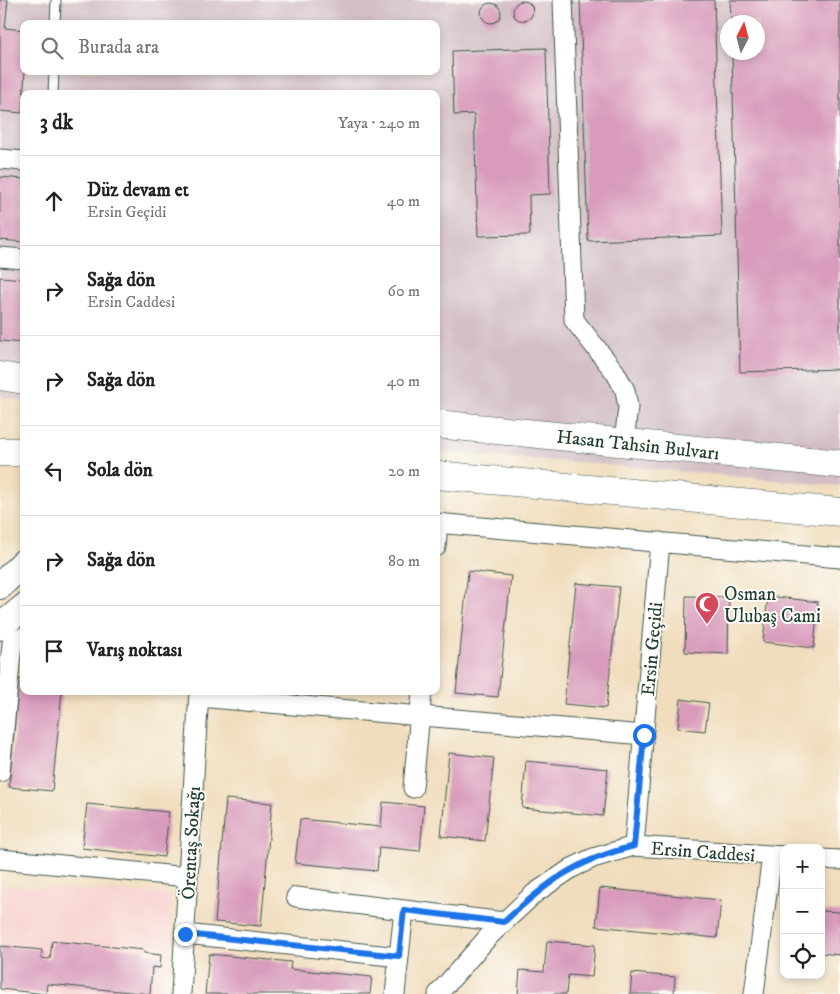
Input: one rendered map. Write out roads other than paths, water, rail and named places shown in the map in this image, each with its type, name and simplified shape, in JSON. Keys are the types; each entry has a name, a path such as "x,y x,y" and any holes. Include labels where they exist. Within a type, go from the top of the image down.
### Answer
{"main road":[{"path":"0,376 20,379"},
{"name":"Hasan Tahsin Bulvarı","path":"440,424 840,464"},
{"path":"0,452 20,452"},
{"path":"440,475 840,512"}],"street":[{"path":"563,0 574,320 615,372 626,390 628,407 624,443"},
{"path":"0,159 20,161"},
{"path":"0,257 20,259"},
{"path":"440,524 840,558"},
{"name":"Ersin Geçidi","path":"634,846 660,542"},
{"path":"0,586 20,566"},
{"path":"0,772 13,626 20,615"},
{"name":"Örentaş Sokağı","path":"181,994 199,695"},
{"path":"209,695 420,716 644,735"},
{"path":"413,788 422,695"},
{"name":"Ersin Caddesi","path":"438,994 460,967 535,893 572,868 608,853 634,846 778,856"},
{"path":"754,994 778,856"},
{"path":"0,859 188,877"},
{"path":"825,859 840,860"},
{"path":"296,897 504,922"},
{"path":"395,994 404,910"},
{"path":"185,934 399,956"}],"lane":[{"path":"55,20 56,0"},
{"path":"53,90 54,75"}],"place":[{"name":"Osman Ulubaş Cami","path":"707,625"}]}
